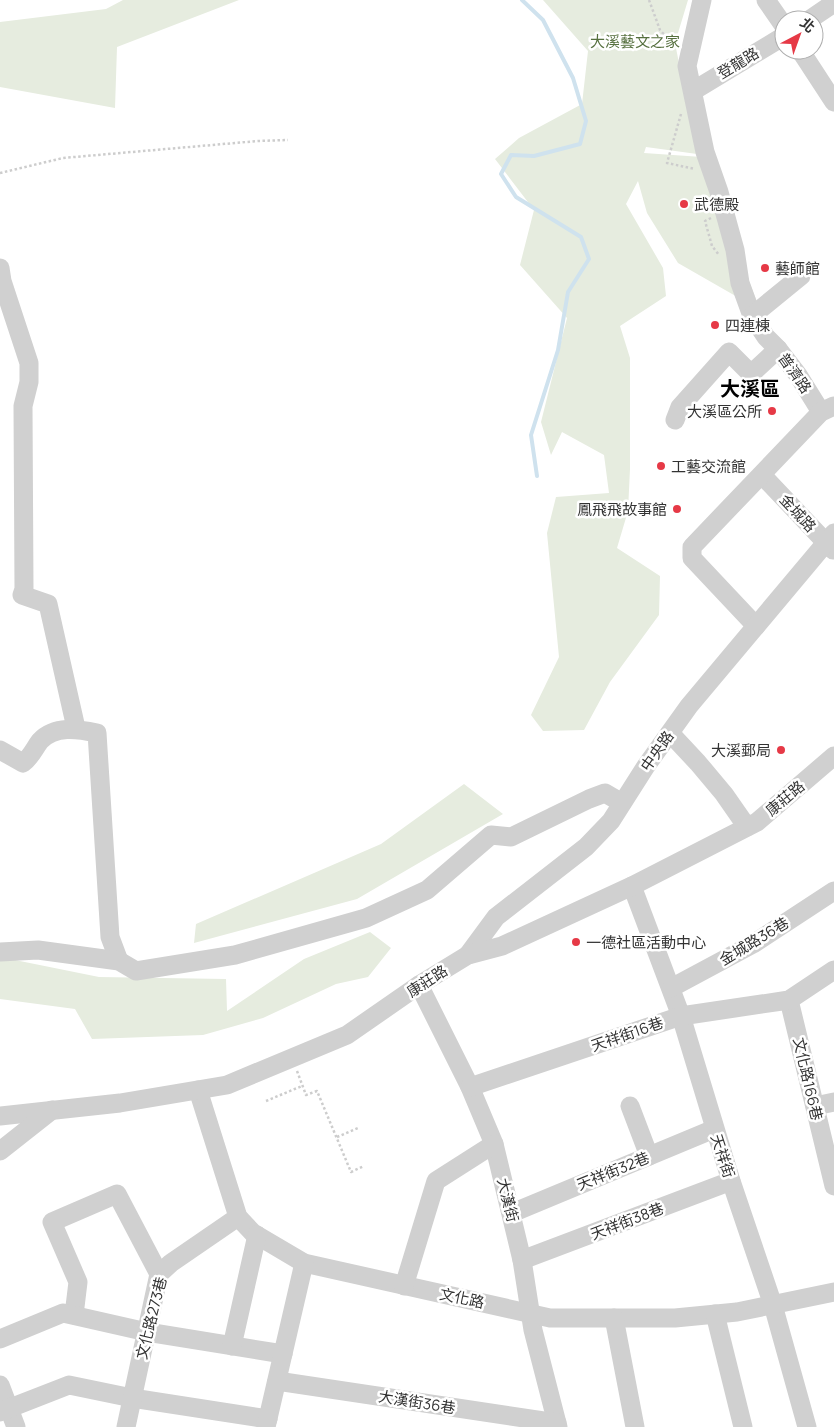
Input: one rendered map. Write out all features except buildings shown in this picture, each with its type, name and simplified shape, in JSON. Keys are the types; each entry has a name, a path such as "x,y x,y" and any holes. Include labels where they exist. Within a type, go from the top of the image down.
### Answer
{"street":[{"name":"普濟路","path":"702,0 687,66 705,152 719,192 735,250 740,283 752,316 766,337 827,409 692,547 692,558 756,626"},
{"path":"766,0 774,12"},
{"path":"823,10 834,3"},
{"name":"登龍路","path":"693,91 774,42"},
{"path":"807,60 834,102"},
{"path":"0,268 2,281 29,363 29,382 23,406 24,589 22,595 48,604 76,728"},
{"path":"752,316 801,276"},
{"path":"675,420 680,407 730,352 751,374 778,349"},
{"name":"金城路","path":"762,475 831,542"},
{"name":"中央路","path":"468,955 496,917 586,848 611,821 689,706 756,626 831,542"},
{"path":"0,750 23,763 29,758 41,740 53,732 76,728 97,734 110,937 119,961"},
{"path":"670,733 711,778 747,827"},
{"name":"康莊路","path":"0,1116 120,1103 227,1085 348,1035 419,985 468,955 502,946 632,886 757,822 834,756"},
{"path":"0,952 38,950 119,961 136,971 235,955 366,918 427,890 491,835 511,838 605,793 622,803"},
{"name":"天祥街","path":"632,886 681,1016 714,1129 773,1305 807,1427"},
{"name":"金城路36巷","path":"671,988 753,944 834,891"},
{"path":"789,1000 834,970"},
{"name":"大漢街","path":"419,985 470,1087 494,1144 522,1260 529,1313 557,1425"},
{"name":"天祥街16巷","path":"470,1087 681,1016 789,1000"},
{"name":"文化路166巷","path":"789,1000 834,1186"},
{"name":"文化路","path":"198,1090 238,1217 257,1235 304,1263 550,1318 675,1318 773,1305 834,1292"},
{"path":"815,1106 834,1102"},
{"path":"630,1106 649,1156"},
{"path":"0,1151 53,1109"},
{"name":"天祥街32巷","path":"512,1213 714,1129"},
{"path":"404,1286 436,1181 494,1144"},
{"name":"天祥街38巷","path":"522,1260 731,1181"},
{"path":"74,1316 78,1282 52,1222 117,1194 159,1274"},
{"name":"文化路273巷","path":"126,1427 159,1274 171,1263 238,1217"},
{"path":"232,1346 257,1235"},
{"path":"4,1410 69,1385 267,1423 304,1263"},
{"path":"0,1339 63,1313 147,1332 283,1354"},
{"path":"715,1314 743,1427"},
{"path":"614,1318 635,1427"},
{"name":"大漢街36巷","path":"277,1381 557,1425"},
{"path":"0,1385 4,1410 16,1427"}],"path":[{"path":"0,173 63,158 288,140"},
{"path":"292,1058 306,1095 317,1091 351,1172 364,1166"},
{"path":"266,1101 302,1086"},
{"path":"337,1137 358,1128"}],"green space":[{"path":"123,0 239,0 117,47 115,108 0,87 0,22 106,9"},
{"name":"大溪藝文之家","path":"543,0 688,0 675,43 697,154 646,147 644,153 702,157 760,310 678,263 647,213 638,181 626,204 663,268 666,296 620,326 630,358 630,469 628,511 617,548 660,576 659,615 610,682 584,730 543,731 531,715 559,657 547,533 556,497 609,493 604,455 562,432 551,455 541,422 567,318 520,265 534,210 495,159 519,138 582,104 588,51"},
{"path":"464,784 503,814 357,899 194,943 196,924 381,844"},
{"path":"370,932 391,948 368,977 336,984 263,1018 203,1035 92,1039 75,1009 0,999 0,957 99,977 226,979 227,1011 304,959"}],"waterway":[{"path":"522,0 543,20 573,78 586,121 580,144 534,156 511,155 501,174 516,197 581,237 589,259 568,292 558,350 531,435 537,476"}],"place":[{"name":"武德殿","path":"684,204"},
{"name":"藝師館","path":"765,268"},
{"name":"四連棟","path":"715,325"},
{"name":"大溪區公所","path":"772,411"},
{"name":"工藝交流館","path":"661,466"},
{"name":"鳳飛飛故事館","path":"677,509"},
{"name":"大溪郵局","path":"781,750"},
{"name":"一德社區活動中心","path":"576,942"}],"district":[{"name":"大溪區","path":"750,388"}]}
